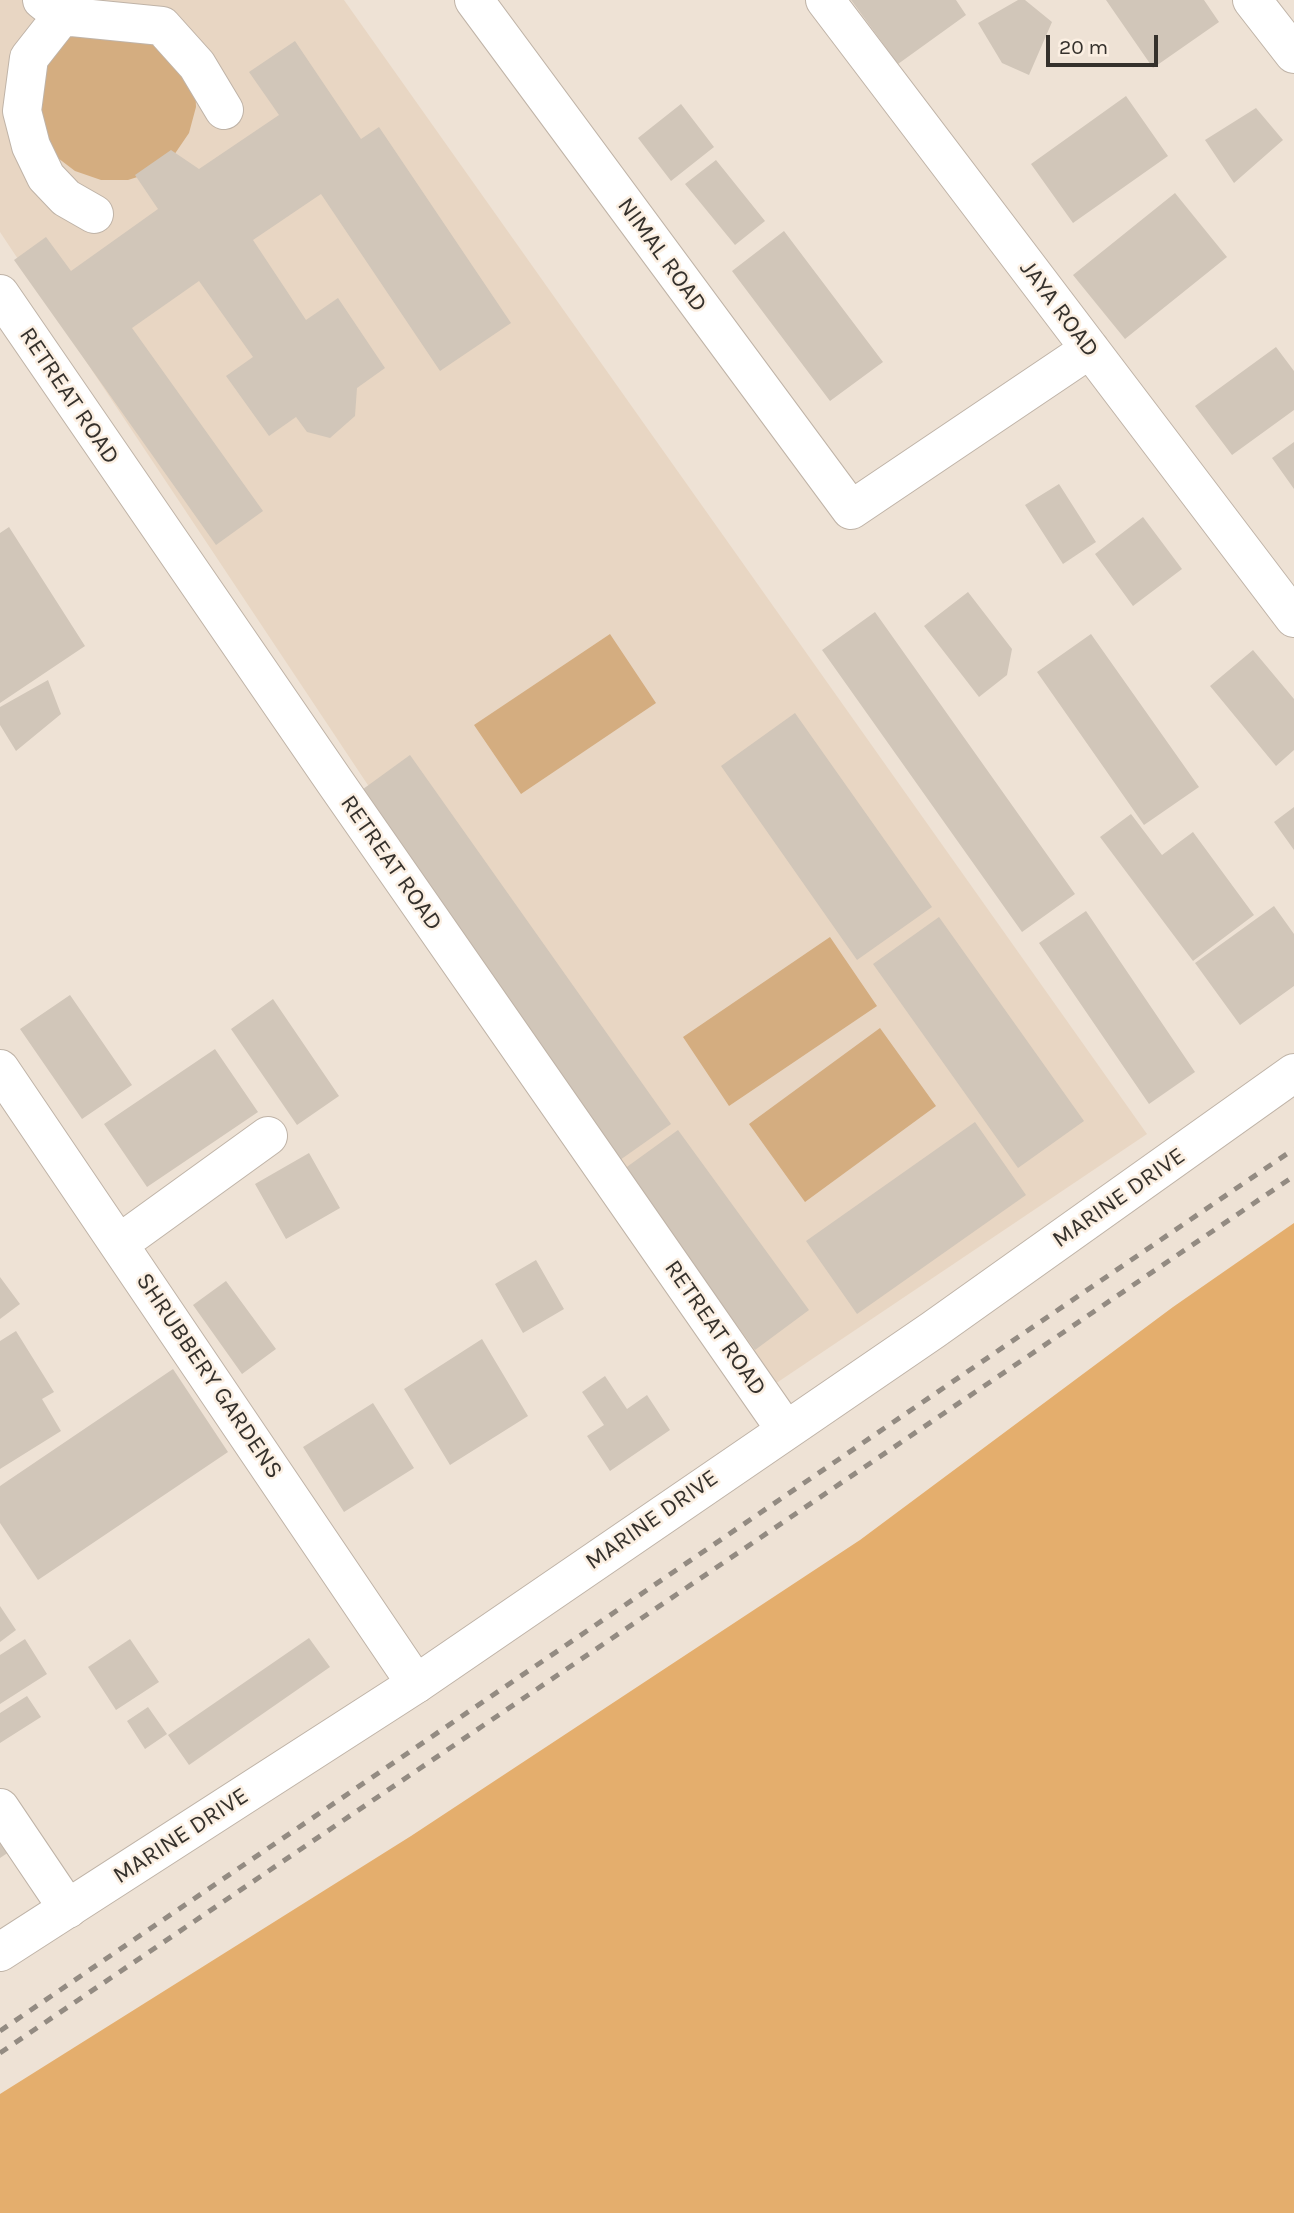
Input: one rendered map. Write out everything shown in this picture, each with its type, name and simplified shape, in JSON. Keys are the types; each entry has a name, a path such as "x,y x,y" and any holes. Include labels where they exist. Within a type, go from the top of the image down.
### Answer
{"street":[{"name":"NIMAL ROAD","path":"474,0 851,510 1090,349"},
{"name":"JAYA ROAD","path":"825,0 1294,618"},
{"path":"1252,0 1294,54"},
{"path":"94,214 66,198 46,177 31,146 22,111 29,58 52,8 162,26 197,65 225,110"},
{"name":"RETREAT ROAD","path":"0,294 785,1429"},
{"name":"SHRUBBERY GARDENS","path":"0,1069 416,1684"},
{"name":"MARINE DRIVE","path":"0,1952 416,1684 933,1330 1294,1073"},
{"path":"120,1243 268,1136"},
{"path":"0,1808 68,1909"}],"shaded area":[{"path":"0,0 344,0 1147,1134 769,1388 0,232"},
{"path":"143,20 195,80 196,107 189,133 174,155 153,172 128,180 101,180 75,171 54,155 39,131 34,78 64,32"},
{"path":"610,634 656,703 521,794 474,725"},
{"path":"830,937 877,1006 729,1106 683,1037"},
{"path":"880,1028 936,1106 805,1202 749,1124"},
{"path":"1294,1223 1294,2213 0,2213 0,2094 411,1836 860,1540 1173,1307"}],"building":[{"path":"851,0 956,0 966,15 898,64"},
{"path":"1018,0 1025,0 1052,22 1029,75 1002,63 978,23"},
{"path":"1106,0 1204,0 1219,22 1153,68"},
{"path":"295,41 361,139 379,127 511,323 440,371 321,194 253,240 306,320 338,298 385,368 357,388 355,416 330,438 307,432 296,417 269,436 226,376 253,357 199,281 132,328 263,511 216,545 14,260 46,237 71,271 158,209 135,175 171,150 199,169 279,115 249,72"},
{"path":"1126,96 1168,156 1073,223 1031,164"},
{"path":"681,104 714,147 671,181 638,138"},
{"path":"1256,108 1283,140 1234,183 1205,140"},
{"path":"716,160 765,221 735,245 685,184"},
{"path":"1175,193 1227,257 1125,339 1073,275"},
{"path":"784,231 883,362 830,401 732,271"},
{"path":"1276,347 1294,371 1294,410 1232,455 1195,406"},
{"path":"1294,442 1294,489 1272,458"},
{"path":"1059,484 1096,542 1063,564 1025,505"},
{"path":"1143,517 1182,569 1133,606 1095,554"},
{"path":"9,527 85,646 0,703 0,533"},
{"path":"968,592 1012,649 1007,675 979,697 924,626"},
{"path":"875,612 1075,894 1022,932 822,650"},
{"path":"1091,634 1199,787 1144,825 1037,672"},
{"path":"1253,650 1294,699 1294,750 1276,766 1210,686"},
{"path":"48,680 61,714 16,751 0,725 0,707"},
{"path":"795,713 932,907 857,960 721,766"},
{"path":"410,755 671,1124 620,1160 359,792"},
{"path":"1294,807 1294,850 1274,822"},
{"path":"1131,814 1162,855 1193,832 1254,915 1193,961 1100,837"},
{"path":"1274,906 1294,934 1294,986 1240,1025 1195,963"},
{"path":"1086,911 1195,1072 1149,1104 1039,943"},
{"path":"939,917 1084,1121 1018,1168 873,964"},
{"path":"70,995 132,1085 82,1119 20,1029"},
{"path":"273,999 339,1096 297,1125 231,1029"},
{"path":"215,1049 258,1112 147,1187 104,1124"},
{"path":"975,1122 1026,1195 857,1314 806,1241"},
{"path":"678,1130 809,1310 755,1350 624,1169"},
{"path":"309,1153 340,1208 286,1239 255,1184"},
{"path":"536,1260 564,1309 523,1333 495,1284"},
{"path":"0,1277 20,1304 0,1319"},
{"path":"226,1281 276,1349 242,1374 193,1305"},
{"path":"16,1331 54,1392 42,1399 61,1431 0,1469 0,1341"},
{"path":"482,1339 528,1416 450,1465 404,1389"},
{"path":"173,1369 228,1452 38,1580 0,1523 0,1486"},
{"path":"605,1376 627,1409 647,1395 670,1430 610,1471 587,1436 604,1425 582,1392"},
{"path":"373,1403 414,1468 344,1512 303,1447"},
{"path":"0,1606 16,1630 0,1642"},
{"path":"309,1638 330,1667 189,1765 168,1735"},
{"path":"25,1639 47,1674 0,1704 0,1655"},
{"path":"130,1639 159,1682 116,1710 88,1667"},
{"path":"27,1696 41,1717 0,1743 0,1713"},
{"path":"148,1707 167,1734 145,1749 127,1721"},
{"path":"0,1833 12,1850 0,1858"}],"railway":[{"path":"0,2031 1294,1149"},
{"path":"0,2053 1294,1176"}]}
